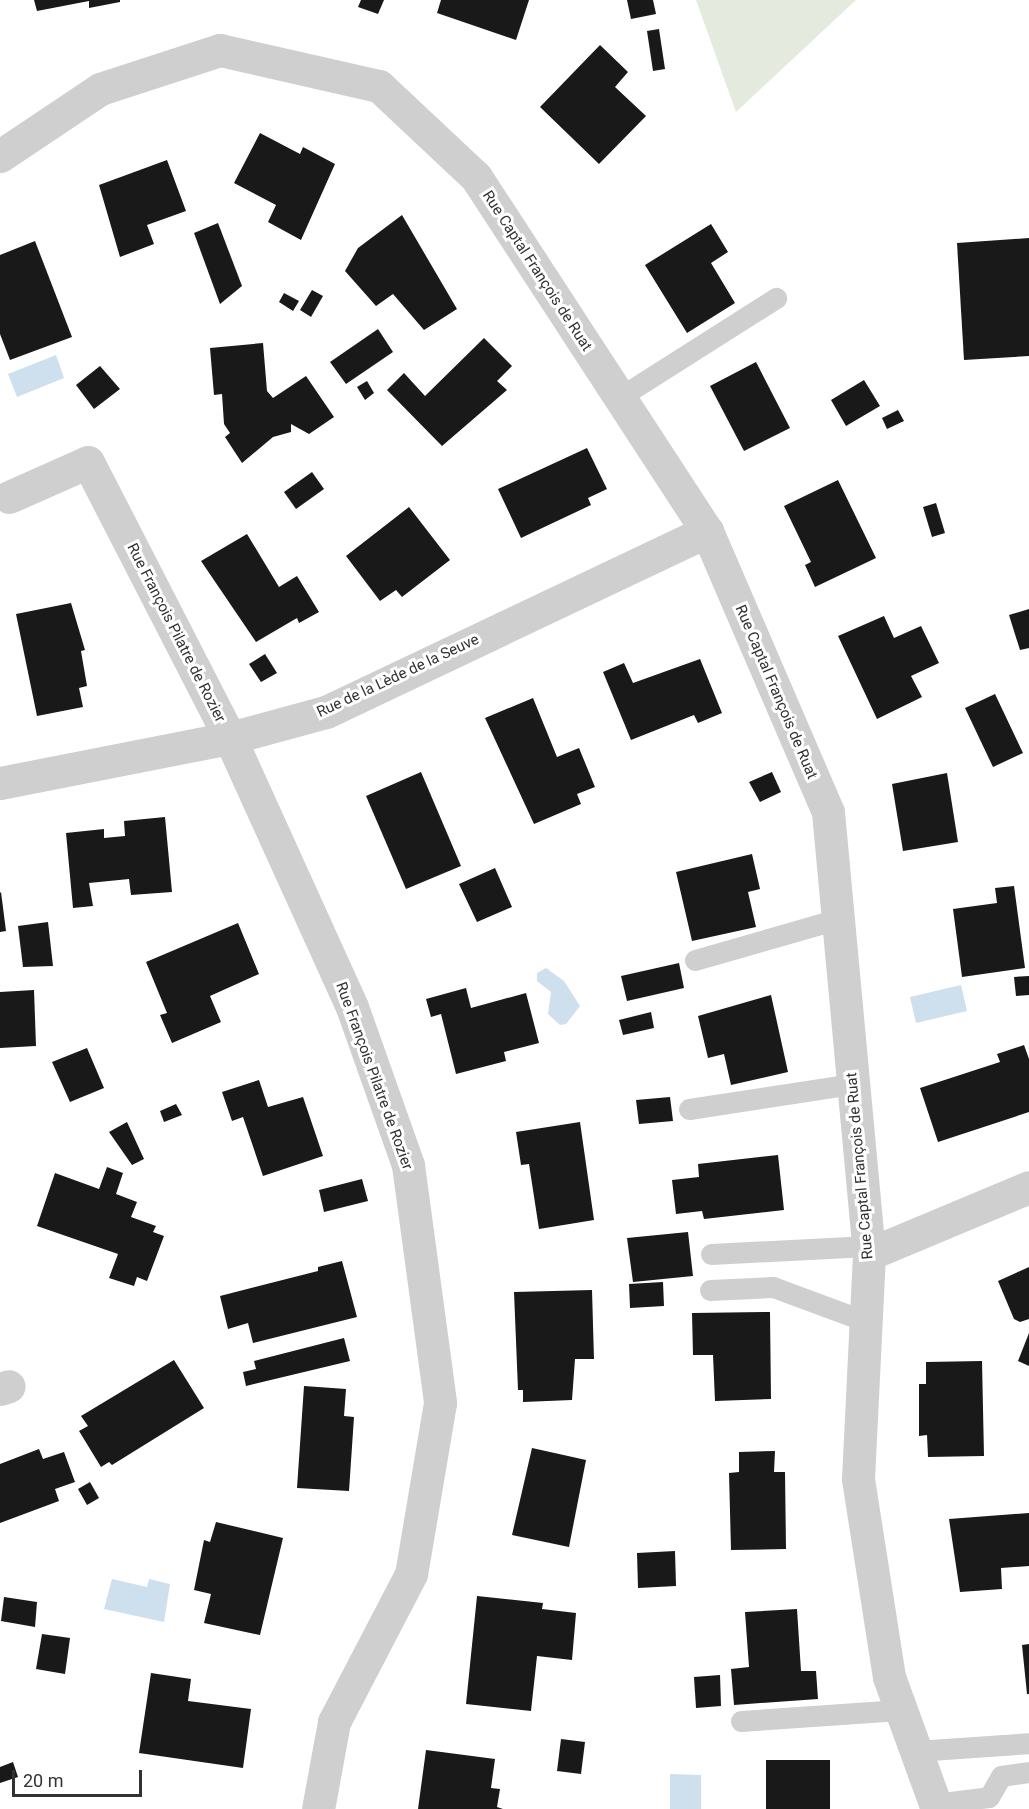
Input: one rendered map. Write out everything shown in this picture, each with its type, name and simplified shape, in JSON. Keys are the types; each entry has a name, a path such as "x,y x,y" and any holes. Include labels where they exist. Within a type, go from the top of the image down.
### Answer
{"street":[{"name":"Rue Captal François de Ruat","path":"0,156 100,89 220,50 379,86 476,177 707,531 828,812 868,1250 858,1479 889,1677 936,1807"},
{"name":"Rue François Pilatre de Rozier","path":"9,497 88,462 230,738 352,1007 408,1165 440,1403 411,1574 334,1722 318,1809"},
{"name":"Rue de la Lède de la Seuve","path":"0,783 230,738 326,712 707,531"},
{"path":"868,1250 1029,1187"}],"lane":[{"path":"620,398 776,298"},
{"path":"695,960 838,919"},
{"path":"689,1109 853,1084"},
{"path":"711,1254 868,1250"},
{"path":"710,1290 773,1287 865,1321"},
{"path":"741,1721 900,1710"},
{"path":"916,1750 1029,1743"},
{"path":"936,1807 989,1797 1001,1776 1029,1772"}],"shaded area":[{"path":"696,0 856,0 736,112"}],"water":[{"path":"56,355 64,378 17,397 8,374"},
{"path":"546,968 564,981 580,1006 566,1024 560,1025 548,1014 551,992 537,981 537,973"},
{"path":"961,985 967,1011 916,1023 910,997"},
{"path":"112,1579 147,1587 149,1579 170,1584 164,1622 104,1609"},
{"path":"670,1774 701,1775 701,1809 670,1809"}],"building":[{"path":"34,0 120,0 120,2 89,8 89,1 37,11"},
{"path":"361,0 384,0 378,14 358,7"},
{"path":"441,0 529,0 516,40 437,13"},
{"path":"627,0 653,0 656,14 631,19"},
{"path":"659,29 665,69 653,71 647,31"},
{"path":"600,45 628,72 615,87 646,116 599,164 540,107"},
{"path":"260,133 300,154 303,147 335,164 301,240 268,222 276,205 234,183"},
{"path":"167,160 186,211 147,225 154,244 120,257 99,185"},
{"path":"402,215 457,309 424,330 393,294 376,306 345,271 358,248"},
{"path":"218,223 242,286 220,304 194,233"},
{"path":"711,224 728,252 711,263 735,303 687,333 645,265"},
{"path":"1029,238 1029,356 964,360 957,243"},
{"path":"35,241 72,337 10,360 0,334 0,255"},
{"path":"312,290 323,296 311,317 300,310"},
{"path":"284,293 299,301 293,311 279,302"},
{"path":"378,329 393,352 346,384 330,362"},
{"path":"484,338 512,366 497,381 507,390 442,446 387,390 404,373 425,396"},
{"path":"263,343 267,391 273,398 306,376 334,417 309,434 291,424 291,432 273,437 242,463 225,437 230,433 224,424 222,394 214,395 210,348"},
{"path":"756,362 790,428 744,451 710,386"},
{"path":"100,366 120,389 94,409 76,385"},
{"path":"864,380 880,406 846,426 831,400"},
{"path":"367,381 374,393 365,400 357,387"},
{"path":"898,410 904,421 887,429 882,418"},
{"path":"587,448 607,489 588,498 591,505 521,538 498,489"},
{"path":"312,472 324,489 296,509 284,492"},
{"path":"838,480 876,558 815,587 805,565 811,562 784,506"},
{"path":"936,503 945,533 932,537 923,507"},
{"path":"409,507 450,560 402,597 396,590 380,601 346,556"},
{"path":"247,534 279,587 297,576 319,612 299,623 297,618 256,642 201,561"},
{"path":"71,603 85,650 81,651 87,686 79,688 83,707 37,716 16,614"},
{"path":"1029,609 1029,648 1020,650 1009,615"},
{"path":"884,616 894,638 921,626 939,663 911,676 922,697 877,719 838,636"},
{"path":"265,654 277,673 261,682 249,664"},
{"path":"700,659 722,713 698,723 694,715 631,740 603,672 624,663 633,683"},
{"path":"995,694 1023,753 993,767 965,708"},
{"path":"533,698 557,757 579,748 595,787 577,794 581,804 534,824 485,718"},
{"path":"421,772 461,866 406,889 366,796"},
{"path":"772,772 781,792 760,802 749,782"},
{"path":"947,773 958,842 903,851 892,784"},
{"path":"165,817 172,892 131,895 129,879 89,883 93,906 73,908 66,833 104,829 104,838 125,836 124,821"},
{"path":"752,854 760,889 748,892 756,927 692,941 676,872"},
{"path":"495,868 512,907 477,922 459,884"},
{"path":"1014,886 1025,968 962,977 953,909 997,903 995,888"},
{"path":"0,893 6,931 0,932"},
{"path":"48,922 53,966 23,967 18,926"},
{"path":"238,923 259,974 210,996 221,1022 172,1043 160,1015 167,1013 146,962"},
{"path":"679,963 684,988 627,1001 621,976"},
{"path":"1029,976 1029,995 1016,996 1014,977"},
{"path":"466,988 471,1008 526,993 539,1043 504,1052 506,1061 456,1074 441,1014 431,1017 426,999"},
{"path":"34,990 36,1046 0,1048 0,992"},
{"path":"771,995 788,1072 731,1085 724,1054 708,1058 698,1016"},
{"path":"651,1012 654,1028 623,1035 619,1020"},
{"path":"1024,1045 1029,1059 1029,1112 938,1142 920,1088 1000,1062 997,1054"},
{"path":"87,1048 104,1088 70,1102 52,1062"},
{"path":"259,1080 268,1107 303,1097 323,1156 263,1176 243,1117 232,1121 222,1092"},
{"path":"670,1097 673,1121 639,1124 636,1100"},
{"path":"176,1104 182,1115 164,1122 160,1111"},
{"path":"127,1122 144,1159 132,1165 109,1132"},
{"path":"580,1122 594,1220 539,1229 529,1164 521,1165 516,1132"},
{"path":"778,1155 784,1210 704,1219 702,1211 676,1214 672,1180 699,1177 698,1164"},
{"path":"107,1167 123,1173 116,1194 137,1202 131,1217 156,1226 153,1232 164,1236 147,1281 137,1277 134,1286 109,1278 118,1254 37,1226 55,1173 99,1189"},
{"path":"362,1179 368,1201 324,1212 319,1190"},
{"path":"688,1232 693,1276 633,1282 627,1238"},
{"path":"342,1261 357,1317 253,1343 248,1323 228,1329 220,1296 318,1271 318,1267"},
{"path":"1029,1267 1029,1319 1020,1322 1014,1319 998,1281"},
{"path":"663,1282 664,1306 630,1308 629,1284"},
{"path":"592,1290 594,1359 575,1359 572,1400 523,1402 523,1390 518,1390 514,1292"},
{"path":"770,1312 771,1399 715,1401 713,1355 693,1355 692,1313"},
{"path":"1029,1333 1029,1366 1018,1361"},
{"path":"344,1338 350,1361 246,1386 243,1372 256,1369 254,1361"},
{"path":"174,1360 204,1408 112,1465 109,1462 101,1467 79,1431 88,1426 81,1416"},
{"path":"982,1361 984,1456 928,1457 927,1435 919,1436 919,1384 926,1384 926,1362"},
{"path":"304,1386 346,1389 344,1416 354,1417 349,1491 297,1488"},
{"path":"532,1448 586,1460 569,1547 512,1535"},
{"path":"39,1449 43,1459 64,1452 75,1482 55,1489 59,1501 0,1523 0,1464"},
{"path":"775,1451 774,1472 785,1472 786,1549 731,1550 729,1473 739,1472 739,1452"},
{"path":"90,1482 99,1498 87,1505 78,1489"},
{"path":"1029,1513 1029,1566 1001,1568 1002,1589 960,1592 949,1519"},
{"path":"216,1522 283,1538 260,1635 204,1623 211,1594 194,1590 204,1540 210,1542"},
{"path":"675,1551 676,1586 638,1588 637,1553"},
{"path":"477,1596 543,1603 542,1609 576,1613 572,1660 537,1656 531,1711 466,1704"},
{"path":"4,1597 37,1602 35,1627 1,1621"},
{"path":"797,1609 801,1671 816,1671 818,1699 734,1705 731,1669 749,1667 745,1612"},
{"path":"42,1634 70,1638 65,1674 36,1669"},
{"path":"1029,1644 1029,1694 1027,1694 1022,1645"},
{"path":"151,1673 191,1679 188,1701 251,1709 243,1768 139,1753"},
{"path":"720,1675 721,1706 696,1708 694,1677"},
{"path":"561,1739 585,1742 581,1774 557,1771"},
{"path":"426,1750 495,1759 491,1788 500,1789 497,1807 503,1809 418,1809"},
{"path":"766,1760 830,1760 830,1809 766,1809"},
{"path":"13,1762 18,1777 0,1783 0,1767"}]}
